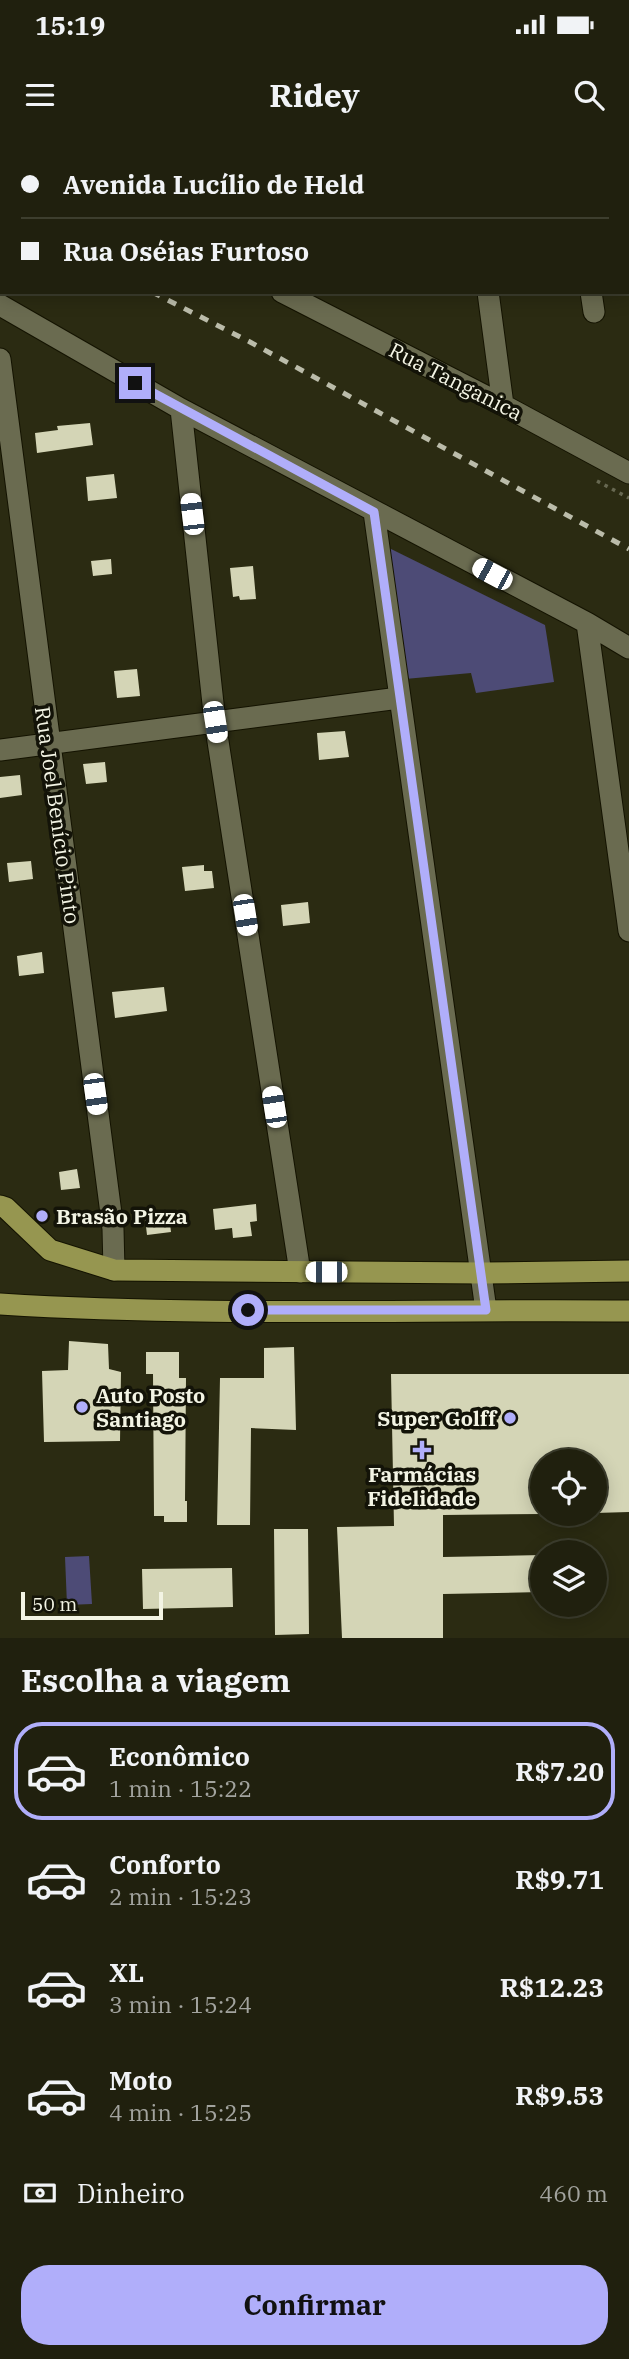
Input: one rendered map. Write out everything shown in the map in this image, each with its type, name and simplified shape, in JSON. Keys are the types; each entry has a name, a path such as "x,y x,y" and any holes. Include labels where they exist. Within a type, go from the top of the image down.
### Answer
{"main road":[{"path":"2,1204 50,1250 114,1270 483,1273 629,1271"},
{"path":"113,1307 114,1270"},
{"path":"0,1304 199,1310 629,1311"}],"street":[{"name":"Rua Tanganica","path":"286,294 629,473"},
{"path":"488,294 503,405"},
{"path":"0,305 181,410 587,623 629,648"},
{"name":"Rua Joel Benício Pinto","path":"0,359 113,1229 114,1270"},
{"path":"181,410 215,722 300,1272"},
{"path":"374,512 398,698 483,1273 486,1310"},
{"path":"587,623 629,931"},
{"path":"0,750 398,698"}],"shaded area":[{"path":"387,547 545,625 554,682 476,693 471,673 405,679"},
{"path":"89,1556 92,1604 67,1605 65,1557"}],"building":[{"path":"90,423 93,445 37,453 35,433 58,430 57,426"},
{"path":"114,474 117,498 88,501 86,477"},
{"path":"111,559 112,574 93,576 91,561"},
{"path":"253,566 256,599 240,600 239,596 233,597 230,568"},
{"path":"137,669 140,696 117,698 114,671"},
{"path":"345,731 349,757 319,760 317,733"},
{"path":"105,762 107,782 86,784 83,764"},
{"path":"20,775 22,795 0,798 0,777"},
{"path":"31,861 33,879 9,882 7,863"},
{"path":"204,865 204,871 212,871 214,888 185,891 182,867"},
{"path":"308,902 310,923 283,926 281,905"},
{"path":"42,952 44,973 19,976 17,956"},
{"path":"164,987 167,1011 115,1018 112,992"},
{"path":"77,1169 80,1188 61,1190 59,1172"},
{"path":"256,1204 257,1221 250,1222 252,1236 233,1238 232,1228 215,1230 213,1209"},
{"path":"169,1216 171,1232 147,1235 145,1218"},
{"name":"Auto Posto Santiago","path":"69,1341 108,1344 109,1369 121,1372 120,1441 44,1442 42,1371 68,1370"},
{"path":"294,1347 296,1430 251,1428 250,1525 217,1525 220,1378 264,1378 264,1348"},
{"path":"146,1352 179,1352 179,1378 186,1378 187,1522 164,1522 164,1516 154,1516 153,1374 146,1374"},
{"name":"Super Golff","path":"391,1374 629,1374 629,1512 607,1513 607,1449 530,1449 530,1514 443,1515 443,1557 530,1555 530,1592 443,1594 443,1638 342,1638 337,1527 394,1526"},
{"path":"274,1529 308,1529 309,1634 275,1635"},
{"path":"232,1568 233,1607 143,1609 142,1569"}],"railway":[{"path":"156,294 250,342 629,549"}],"place":[{"name":"Brasão Pizza","path":"42,1216"},
{"name":"Auto Posto Santiago","path":"82,1407"},
{"name":"Super Golff","path":"510,1418"},
{"name":"Farmácias Fidelidade","path":"422,1450"}],"route":[{"path":"135,383 374,512 398,698 483,1273 486,1310 248,1310"}]}
